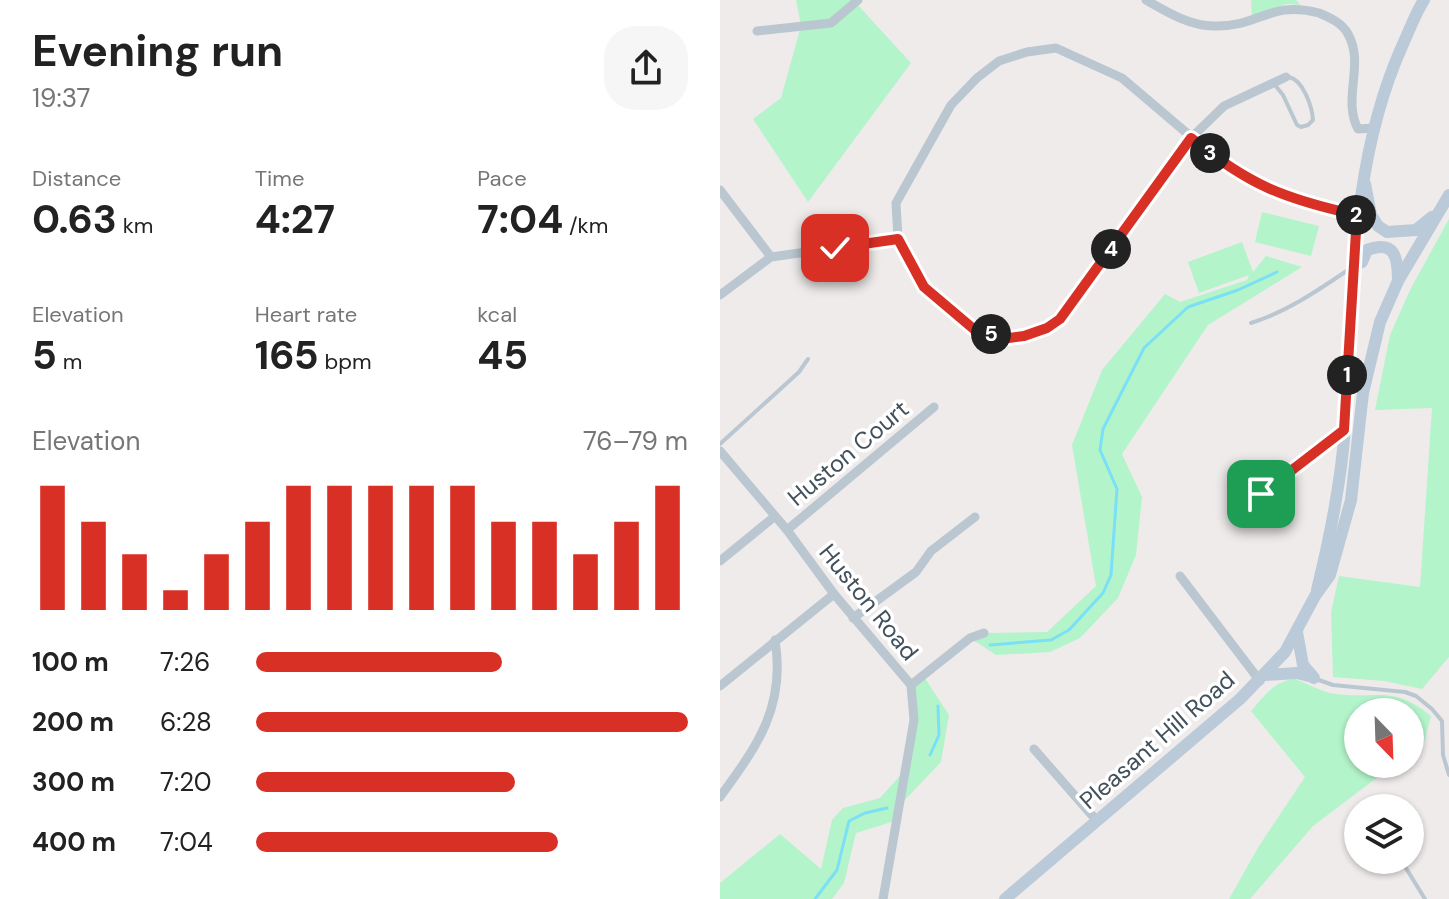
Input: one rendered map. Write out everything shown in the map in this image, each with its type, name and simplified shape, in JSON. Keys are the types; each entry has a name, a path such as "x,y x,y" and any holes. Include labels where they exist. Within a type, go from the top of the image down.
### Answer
{"main road":[{"name":"Pleasant Hill Road","path":"1315,596 1335,509 1344,430 1353,266 1363,174 1391,72 1424,0"},
{"path":"1363,174 1371,215 1378,226 1387,232 1416,230 1440,210"},
{"name":"Pleasant Hill Road","path":"1005,899 1262,678 1285,652 1330,575 1351,500 1363,393 1380,322 1398,281 1449,195"},
{"path":"1353,266 1362,262 1367,250 1387,247 1398,261 1398,281"},
{"path":"1297,632 1303,665 1314,678"},
{"path":"1262,678 1297,673 1314,678"}],"street":[{"path":"757,31 831,23 858,0"},
{"path":"1146,0 1178,18 1209,26 1238,24 1286,4 1300,5 1338,22 1345,29 1355,51 1351,116 1358,129 1374,128"},
{"path":"1286,77 1224,106 1191,138 1060,319 1047,328 1009,338 976,331 924,287 898,239 896,203 951,105 999,61 1027,52 1056,48 1122,78 1191,138 1244,178 1283,196 1357,215"},
{"path":"720,190 771,257"},
{"path":"720,295 771,257 898,239"},
{"name":"Huston Court","path":"787,530 934,407"},
{"path":"1261,494 1344,430"},
{"name":"Huston Road","path":"720,451 787,530 853,618 911,685 914,720 883,899"},
{"path":"720,561 774,517"},
{"path":"853,618 916,572 931,551 975,517"},
{"path":"1180,576 1262,678"},
{"path":"720,686 834,594"},
{"path":"911,685 970,638 984,633"},
{"path":"720,797 766,728 779,661 775,640"},
{"path":"1034,749 1097,821"}],"lane":[{"path":"1272,83 1283,95 1297,125 1304,127 1313,120 1312,111 1299,83 1292,77 1286,77"},
{"path":"1251,323 1293,305 1353,266"},
{"path":"720,444 799,372 808,359"},
{"path":"1314,678 1333,685 1405,692 1416,696 1442,721 1443,755 1449,775"},
{"path":"1410,874 1425,899"}],"green space":[{"path":"796,0 858,0 856,3 911,63 808,202 753,119 781,98 801,26"},
{"path":"1251,0 1296,0 1300,5 1286,4 1252,18"},
{"path":"1262,212 1319,226 1311,256 1255,242"},
{"path":"1449,219 1449,657 1422,689 1384,681 1333,677 1331,612 1339,576 1420,587 1432,408 1375,410 1390,335 1411,288"},
{"path":"1242,242 1253,272 1266,256 1302,267 1208,325 1122,454 1142,497 1136,555 1118,598 1080,638 1050,652 996,655 970,638 984,633 1047,632 1096,586 1072,445 1102,370 1165,294 1180,302 1247,280 1249,275 1199,293 1188,262"},
{"path":"923,675 949,715 941,762 901,804 898,820 856,833 844,883 832,899 720,899 720,883 780,834 821,869 832,820 843,808 880,798 906,769 914,720 911,685"},
{"path":"1295,679 1330,693 1399,698 1344,698 1344,778 1376,778 1355,794 1344,794 1344,803 1313,826 1250,899 1229,899 1259,846 1305,777 1251,711 1275,686"},
{"path":"1424,711 1431,716 1424,742"}],"waterway":[{"path":"990,645 1051,640 1069,630 1103,593 1111,575 1117,489 1100,450 1103,429 1144,348 1188,307 1238,290 1277,272"},
{"path":"930,755 939,735 938,706"},
{"path":"815,899 837,870 849,821 887,808"}],"route":[{"path":"835,248 898,239 924,287 976,331 1009,338 1047,328 1060,319 1191,138 1244,178 1283,196 1357,215 1344,430 1261,494"}]}
